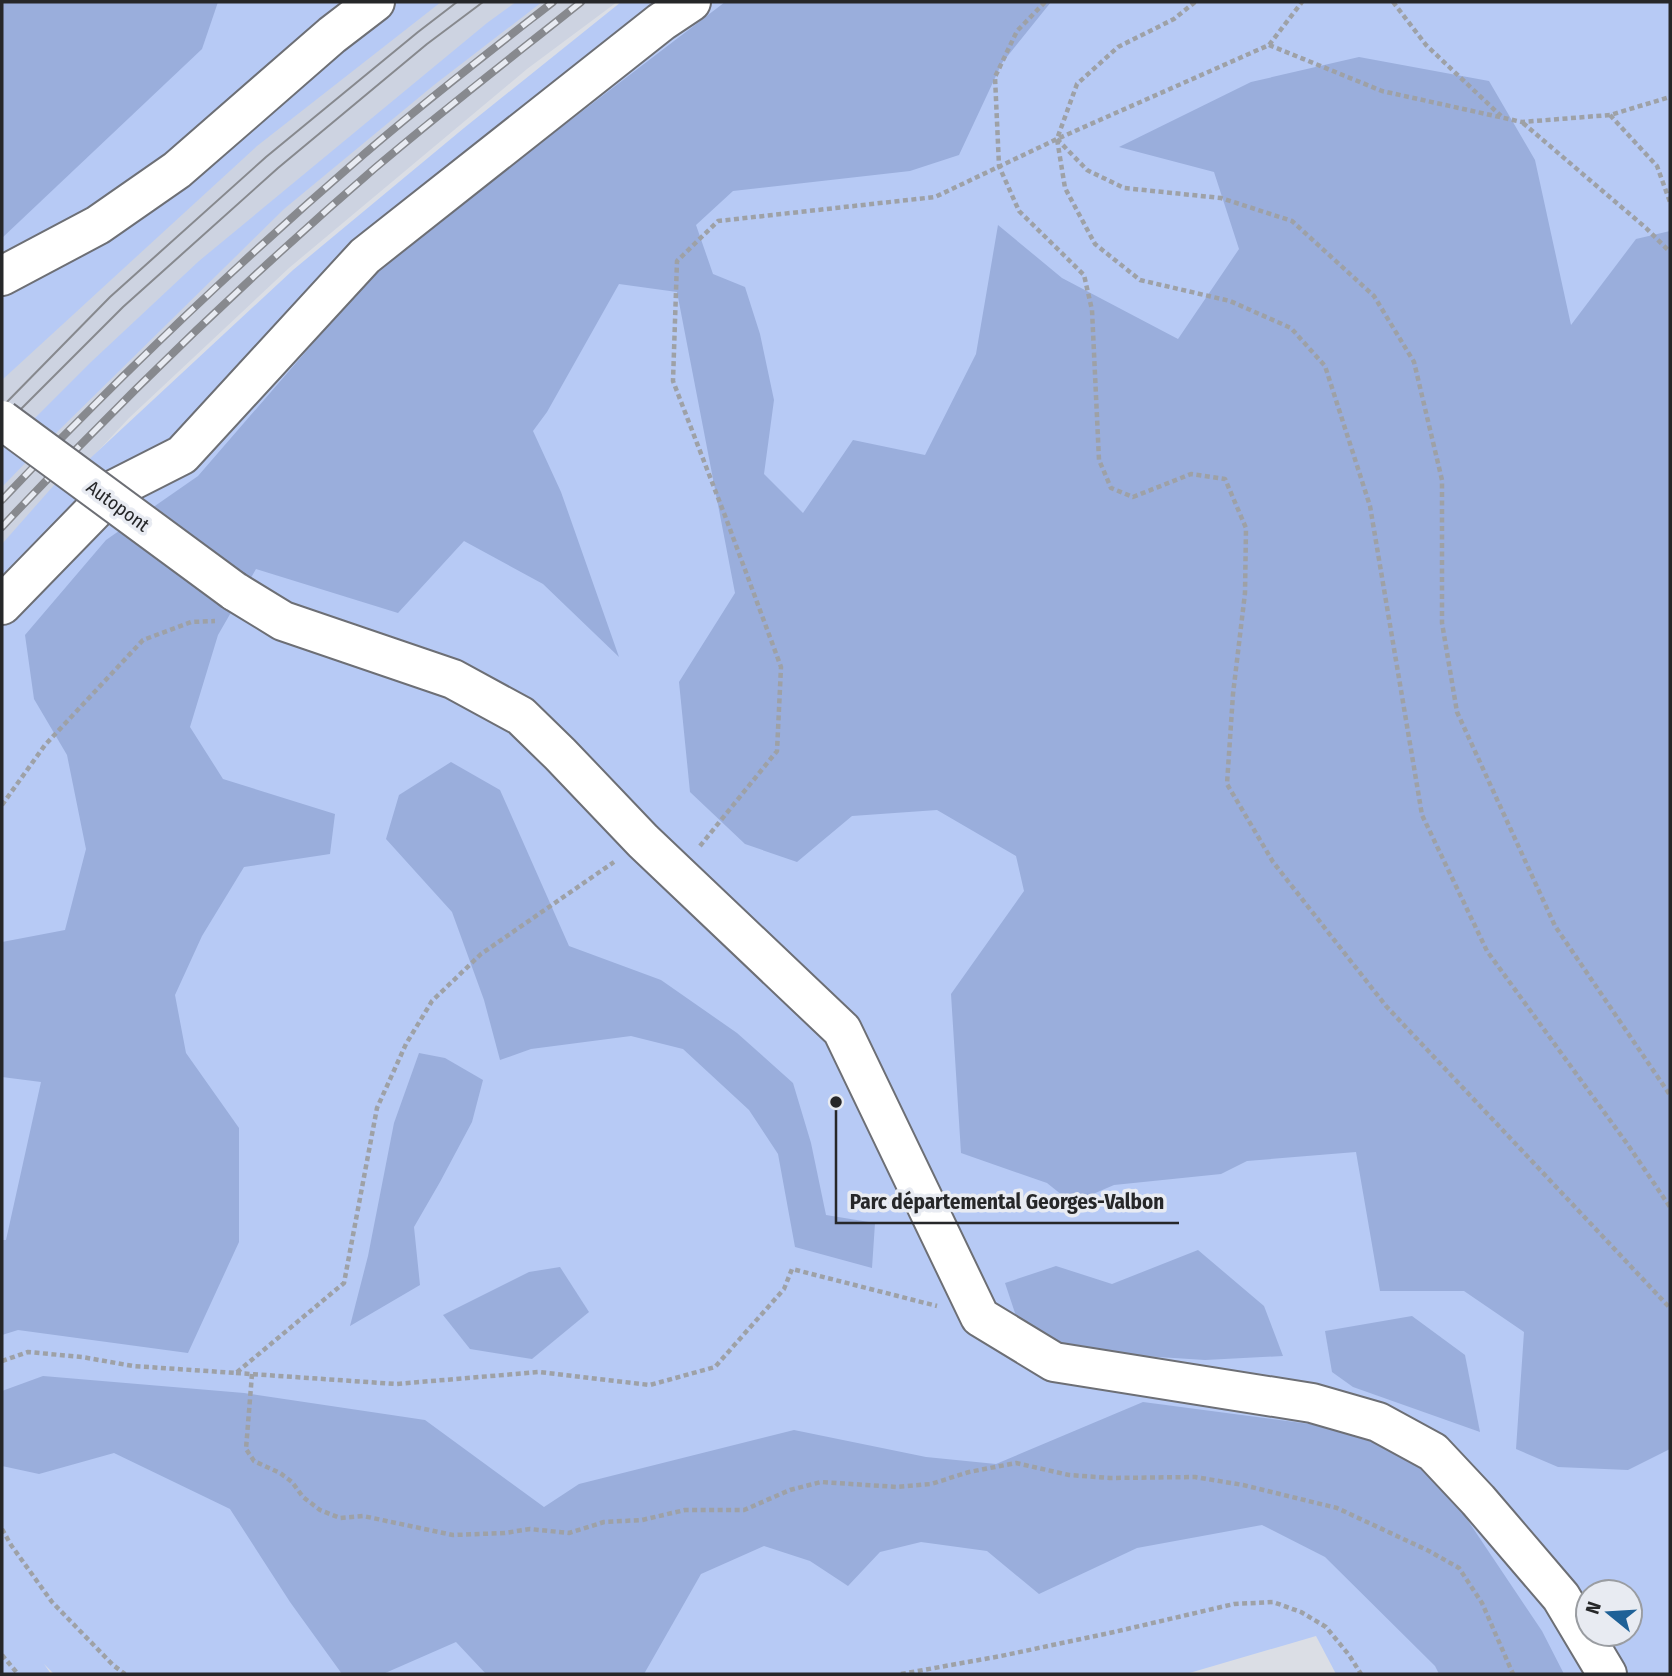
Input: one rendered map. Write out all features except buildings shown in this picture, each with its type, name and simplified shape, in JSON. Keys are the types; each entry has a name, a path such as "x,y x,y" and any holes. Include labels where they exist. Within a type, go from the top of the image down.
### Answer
{"street":[{"path":"2,276 98,225 177,170 332,35 375,2"},
{"path":"2,605 115,489 182,455 365,256 661,22 691,2"},
{"name":"Autopont","path":"2,420 226,606 283,621 453,678 521,716 561,754 643,842 842,1030 980,1317"},
{"path":"980,1317 1054,1362 1312,1403 1378,1422 1433,1452 1561,1597 1607,1674"}],"path":[{"path":"1045,2 1017,31 995,77 999,166 1019,211 1084,275 1092,310 1099,460 1111,488 1133,497 1191,474 1225,479 1246,527 1245,593 1233,694 1227,784 1273,862 1386,1006 1670,1308"},
{"path":"1195,2 1174,19 1118,47 1077,84 1057,139 1065,188 1095,244 1140,280 1230,301 1291,328 1325,366 1370,506 1422,815 1487,951 1670,1207"},
{"path":"678,874 777,751 780,667 673,381 677,261 718,220 935,197 1057,139 1269,45 1302,2"},
{"path":"1393,2 1426,45 1501,117"},
{"path":"1269,45 1382,91 1522,122 1610,114 1670,97"},
{"path":"1610,114 1657,166 1670,202"},
{"path":"1522,122 1670,252"},
{"path":"1057,139 1087,170 1125,188 1220,198 1292,221 1374,296 1414,362 1441,480 1442,623 1457,712 1555,926 1670,1096"},
{"path":"2,805 45,745 142,640 226,606"},
{"path":"236,1373 344,1283 377,1108 406,1044 432,1001 481,954 643,842"},
{"path":"2,1361 28,1352 82,1357 133,1366 396,1384 538,1372 650,1385 715,1367 784,1289 792,1269 980,1317"},
{"path":"252,1374 246,1449 254,1461 281,1473 303,1497 320,1510 340,1518 363,1516 453,1535 530,1530 569,1532 604,1522 642,1520 685,1510 744,1510 790,1490 821,1482 897,1487 930,1484 969,1472 1016,1463 1069,1475 1110,1478 1195,1477 1243,1485 1337,1508 1459,1568 1482,1603 1513,1674"},
{"path":"2,1529 51,1602 125,1674"},
{"path":"901,1674 1101,1635 1234,1604 1273,1602 1301,1612 1326,1627 1361,1674"},
{"path":"2,1655 18,1674"}],"shaded area":[{"path":"2,2 441,2 257,146 2,380"},
{"path":"2,2 218,2 202,49 2,238"},
{"path":"389,2 617,2 527,69 289,268 129,418 2,554 2,342"},
{"path":"516,2 542,2 434,85 284,209 48,441 83,465 293,270 621,2 1670,2 1670,1674 1336,1674 1316,1636 1186,1674 54,1674 44,1664 51,1674 2,1674 2,544 63,475 34,454 2,487 2,445 10,436 27,426 199,261 487,23"},
{"path":"725,2 1051,2 1002,63 959,155 910,171 733,191 696,225 713,274 745,287 760,334 774,400 764,474 803,513 853,440 925,455 976,354 998,225 1062,278 1178,339 1239,249 1214,172 1119,147 1251,82 1359,57 1489,81 1535,160 1571,325 1636,239 1670,231 1670,1449 1628,1470 1558,1467 1516,1449 1524,1332 1464,1291 1380,1291 1356,1152 1247,1161 1221,1174 1114,1185 1072,1203 1047,1183 961,1153 951,994 1024,891 1016,856 937,810 852,816 797,862 745,844 690,792 679,682 735,593 677,292 619,284 547,412 533,431 561,492 619,657 543,584 464,541 398,613 256,569 218,635 190,727 223,779 335,814 330,854 244,867 202,936 175,995 186,1053 239,1128 239,1242 188,1353 18,1330 2,1335 2,1240 6,1240 41,1082 2,1077 2,942 65,930 86,849 67,755 34,699 25,635 106,540 198,476 380,266"},
{"path":"451,762 500,790 569,946 661,980 737,1033 793,1083 811,1143 826,1215 875,1223 872,1268 795,1247 778,1154 749,1110 683,1049 631,1036 531,1049 500,1060 484,1000 452,912 386,839 399,795"},
{"path":"419,1053 445,1058 483,1080 472,1122 414,1227 420,1285 350,1326 368,1256 394,1123"},
{"path":"1198,1250 1264,1306 1283,1356 1205,1360 1080,1352 1017,1319 1005,1283 1056,1266 1112,1284"},
{"path":"560,1267 589,1312 532,1359 470,1349 443,1315 529,1272"},
{"path":"1412,1316 1465,1355 1480,1432 1353,1387 1332,1372 1325,1331"},
{"path":"43,1376 244,1393 425,1420 544,1507 579,1484 794,1430 926,1457 996,1464 1143,1402 1347,1429 1438,1476 1542,1631 1564,1674 1439,1674 1435,1666 1325,1557 1262,1525 1137,1548 1039,1594 987,1551 921,1542 880,1552 848,1586 810,1561 764,1546 701,1574 644,1674 486,1674 456,1642 383,1674 342,1674 290,1602 230,1509 114,1453 39,1474 2,1466 2,1391"}],"tram line":[{"path":"2,407 110,297 266,157 457,2"},
{"path":"2,428 123,307 278,168 427,44 483,2"}],"railway":[{"path":"2,500 133,366 269,238 409,116 553,2"},
{"path":"2,527 137,388 278,254 400,147 581,2"}],"place":[{"name":"Parc départemental Georges-Valbon","path":"836,1102"}]}
